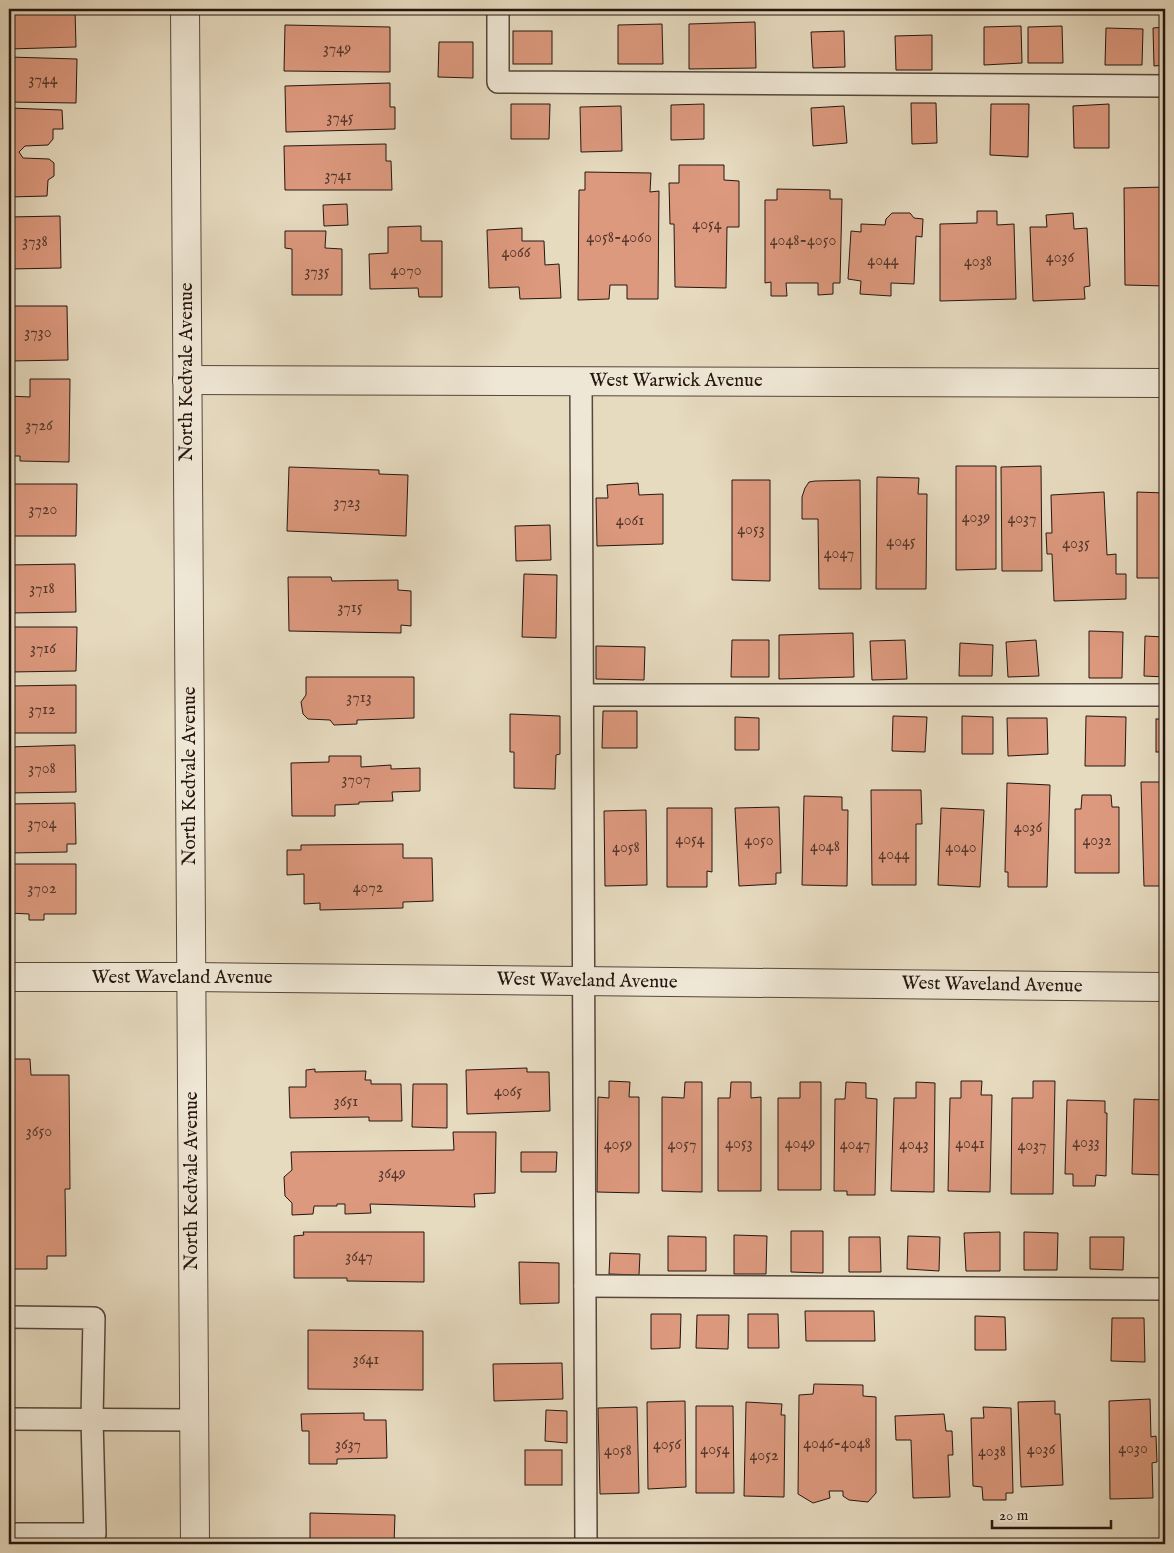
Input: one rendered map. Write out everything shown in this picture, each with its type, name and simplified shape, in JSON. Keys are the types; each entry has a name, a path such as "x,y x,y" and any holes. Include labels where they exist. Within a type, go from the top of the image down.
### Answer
{"street":[{"name":"North Kedvale Avenue","path":"185,9 195,1544"},
{"name":"West Warwick Avenue","path":"187,380 1165,382"},
{"name":"West Waveland Avenue","path":"9,978 191,977 1165,986"}],"lane":[{"path":"498,9 498,82 1165,86"},
{"path":"581,380 586,1544"},
{"path":"583,695 1165,695"},
{"path":"585,1286 1165,1289"},
{"path":"9,1317 94,1318 92,1419 95,1539 9,1534"},
{"path":"9,1419 194,1420"}],"building":[{"path":"9,9 75,9 76,47 9,49"},
{"path":"285,9 385,9 385,12"},
{"path":"755,22 756,68 689,69 689,24"},
{"path":"662,24 663,64 618,64 618,25"},
{"path":"285,25 390,27 390,72 284,71"},
{"path":"1021,26 1022,63 984,65 984,27"},
{"path":"1062,26 1063,63 1028,63 1028,27"},
{"path":"1165,27 1165,65 1154,66 1153,28"},
{"path":"1106,28 1143,29 1142,65 1105,65"},
{"path":"513,31 552,31 552,64 513,64"},
{"path":"844,31 845,67 813,68 811,32"},
{"path":"932,35 932,70 896,70 895,36"},
{"path":"439,42 473,42 473,78 438,77"},
{"path":"9,57 77,59 76,103 9,102"},
{"path":"390,83 390,107 395,107 395,129 286,132 285,86"},
{"path":"911,103 936,103 937,143 912,144"},
{"path":"511,104 550,104 549,139 511,139"},
{"path":"704,104 704,139 671,140 671,105"},
{"path":"991,104 1029,104 1028,157 990,155"},
{"path":"1109,104 1109,148 1074,148 1073,106"},
{"path":"621,106 622,151 581,152 580,107"},
{"path":"844,106 847,143 813,146 811,108"},
{"path":"9,108 62,110 63,129 53,129 53,139 48,145 25,146 19,152 23,158 49,159 54,163 54,176 48,180 47,196 9,197"},
{"path":"386,144 386,161 391,161 392,190 285,190 284,146"},
{"path":"679,165 724,165 724,180 739,181 739,227 727,227 726,288 675,287 674,224 670,224 669,183 679,183"},
{"path":"585,172 651,173 650,192 659,191 658,299 627,299 627,285 610,285 609,299 578,300 579,190 585,190"},
{"path":"1165,187 1165,286 1125,285 1124,188"},
{"path":"777,189 830,190 830,199 842,199 840,283 833,283 833,294 818,295 818,283 786,283 787,296 771,296 771,282 765,283 765,200 777,200"},
{"path":"347,204 348,225 324,226 323,205"},
{"path":"977,211 997,211 997,225 1014,224 1016,299 940,301 940,224 977,223"},
{"path":"892,213 910,213 914,218 923,219 922,237 916,236 914,284 891,283 891,296 860,294 861,281 848,279 851,231 861,232 861,224 885,225 886,219"},
{"path":"1073,213 1074,229 1087,228 1090,286 1084,287 1085,299 1033,301 1030,227 1047,227 1046,215"},
{"path":"60,216 61,268 9,269 9,217"},
{"path":"421,226 421,241 442,241 442,297 419,297 418,288 370,289 369,254 388,253 388,227"},
{"path":"522,228 522,241 544,241 545,265 559,264 561,298 520,299 519,287 489,288 487,230"},
{"path":"285,231 326,231 325,248 342,249 342,295 292,295 292,249 285,248"},
{"path":"9,306 67,306 68,360 9,361"},
{"path":"30,379 70,379 69,462 20,461 20,456 9,456 9,396 30,397"},
{"path":"956,466 996,466 996,569 956,570"},
{"path":"1041,466 1042,571 1002,571 1001,467"},
{"path":"289,467 379,470 379,474 408,475 406,536 287,531"},
{"path":"877,477 919,478 918,494 927,494 926,589 876,589"},
{"path":"732,480 770,480 770,581 732,580"},
{"path":"860,480 861,589 819,589 818,519 802,519 802,497 805,488 809,482 815,481"},
{"path":"638,483 639,495 663,494 663,544 597,546 596,498 608,498 607,485"},
{"path":"9,484 77,484 76,536 9,536"},
{"path":"1104,492 1107,555 1116,554 1116,574 1126,574 1126,599 1054,601 1052,554 1047,554 1046,533 1052,533 1051,495"},
{"path":"1137,492 1165,493 1165,578 1137,578"},
{"path":"550,525 551,560 516,561 515,526"},
{"path":"75,564 76,612 9,613 9,565"},
{"path":"524,574 557,575 556,638 522,637"},
{"path":"288,577 331,577 332,581 398,580 398,590 411,591 411,626 401,625 401,633 289,631"},
{"path":"9,627 77,627 76,671 9,672"},
{"path":"1089,631 1123,632 1122,678 1089,678"},
{"path":"853,633 854,677 779,679 779,635"},
{"path":"1145,636 1165,637 1165,677 1144,676"},
{"path":"732,640 769,640 769,677 731,677"},
{"path":"905,640 907,679 872,680 870,641"},
{"path":"1036,640 1039,676 1008,677 1006,642"},
{"path":"960,643 993,645 992,676 959,676"},
{"path":"596,646 645,647 644,680 596,679"},
{"path":"306,677 414,677 414,718 357,720 357,724 334,725 330,720 308,719 303,714 301,702 306,695"},
{"path":"76,685 76,733 9,733 9,686"},
{"path":"603,711 637,711 637,748 602,748"},
{"path":"510,714 560,716 560,754 556,755 555,789 514,788 514,752 510,752"},
{"path":"893,716 927,717 925,752 892,751"},
{"path":"962,716 993,717 993,754 962,754"},
{"path":"1086,716 1126,717 1125,766 1085,766"},
{"path":"735,717 759,718 759,750 735,750"},
{"path":"1007,718 1047,718 1048,754 1008,756"},
{"path":"1156,719 1165,719 1165,752 1156,752"},
{"path":"75,745 76,792 9,793 9,747"},
{"path":"329,756 361,756 361,767 391,765 391,769 420,768 420,791 392,792 393,801 335,805 335,816 292,816 291,763 329,762"},
{"path":"1141,782 1165,782 1165,886 1144,886"},
{"path":"1007,783 1050,785 1047,887 1008,887 1008,872 1005,872"},
{"path":"871,790 921,790 922,824 916,824 916,885 872,885"},
{"path":"1082,795 1111,795 1112,807 1119,807 1119,873 1075,873 1075,809 1081,809"},
{"path":"804,796 842,797 842,810 848,810 847,886 802,885"},
{"path":"75,803 76,844 67,844 67,852 9,853 9,804"},
{"path":"779,807 781,873 776,873 776,884 739,886 735,808"},
{"path":"667,808 712,808 712,872 707,871 707,887 667,887"},
{"path":"941,808 984,810 980,887 938,885"},
{"path":"646,810 647,885 605,886 604,811"},
{"path":"403,844 403,858 432,858 433,901 403,902 403,908 320,910 320,903 304,904 304,874 287,875 287,850 301,850 301,845"},
{"path":"9,864 76,864 76,914 44,914 44,920 29,920 29,914 9,913"},
{"path":"9,1059 30,1059 31,1075 69,1075 70,1189 65,1189 66,1256 47,1256 47,1269 9,1269"},
{"path":"527,1068 527,1072 549,1072 550,1111 467,1114 466,1070"},
{"path":"315,1069 315,1072 366,1071 365,1080 371,1080 371,1084 401,1084 402,1121 369,1121 369,1117 290,1118 289,1087 306,1087 306,1070"},
{"path":"609,1081 630,1082 629,1097 639,1097 639,1193 597,1192 598,1097 609,1098"},
{"path":"961,1081 982,1081 981,1095 992,1095 990,1192 948,1191 950,1098 961,1098"},
{"path":"1033,1081 1055,1081 1053,1194 1011,1194 1012,1098 1033,1098"},
{"path":"685,1082 702,1082 702,1192 662,1191 662,1097 684,1098"},
{"path":"731,1082 751,1082 751,1098 761,1097 761,1191 718,1191 718,1098 730,1098"},
{"path":"800,1082 821,1082 821,1190 778,1190 778,1098 800,1098"},
{"path":"846,1082 866,1083 866,1098 877,1099 875,1195 847,1195 847,1191 834,1191 835,1099 845,1099"},
{"path":"916,1082 935,1083 934,1192 891,1191 894,1098 916,1098"},
{"path":"413,1084 447,1084 447,1128 412,1127"},
{"path":"1134,1099 1165,1100 1165,1175 1132,1174"},
{"path":"1067,1100 1105,1101 1105,1113 1107,1113 1106,1176 1096,1175 1095,1186 1073,1186 1073,1174 1065,1174"},
{"path":"453,1132 496,1132 495,1193 474,1194 475,1207 370,1204 371,1213 345,1214 345,1204 337,1204 337,1206 314,1206 313,1214 292,1215 292,1203 285,1196 284,1177 292,1170 291,1152 454,1150"},
{"path":"521,1152 557,1152 556,1172 521,1172"},
{"path":"791,1231 823,1231 823,1273 791,1272"},
{"path":"303,1232 424,1232 424,1282 347,1281 347,1278 294,1278 294,1236 304,1235"},
{"path":"1000,1232 1000,1271 966,1271 964,1233"},
{"path":"1024,1232 1058,1233 1057,1270 1024,1270"},
{"path":"734,1235 767,1236 766,1274 734,1274"},
{"path":"668,1236 706,1237 706,1271 668,1271"},
{"path":"908,1236 940,1237 939,1271 907,1269"},
{"path":"849,1237 880,1237 881,1272 849,1272"},
{"path":"1090,1237 1124,1237 1123,1270 1090,1269"},
{"path":"610,1253 640,1254 639,1275 609,1274"},
{"path":"519,1262 559,1263 559,1303 520,1304"},
{"path":"805,1311 874,1311 875,1341 806,1341"},
{"path":"651,1314 681,1314 680,1348 651,1349"},
{"path":"748,1314 778,1314 779,1348 748,1348"},
{"path":"697,1315 729,1315 728,1349 696,1348"},
{"path":"975,1316 1005,1317 1006,1350 975,1350"},
{"path":"1112,1318 1144,1318 1145,1362 1111,1361"},
{"path":"308,1330 423,1331 423,1390 308,1389"},
{"path":"562,1363 563,1399 494,1401 493,1364"},
{"path":"814,1384 863,1385 863,1396 876,1397 876,1493 868,1502 849,1500 843,1496 843,1491 829,1491 830,1498 813,1503 798,1494 799,1395 813,1394"},
{"path":"1150,1399 1151,1437 1156,1436 1157,1462 1152,1463 1153,1498 1110,1499 1109,1401"},
{"path":"685,1401 686,1487 648,1489 647,1402"},
{"path":"1055,1401 1055,1414 1060,1414 1063,1485 1021,1487 1018,1402"},
{"path":"746,1402 782,1404 781,1415 785,1415 784,1497 744,1496"},
{"path":"696,1406 733,1406 734,1493 696,1493"},
{"path":"637,1407 639,1493 600,1494 598,1408"},
{"path":"983,1407 1011,1408 1013,1493 1006,1493 1006,1500 983,1500 982,1487 973,1486 971,1418 984,1418"},
{"path":"546,1410 567,1411 567,1443 545,1441"},
{"path":"364,1413 364,1420 386,1420 387,1458 337,1459 337,1464 309,1464 309,1431 302,1431 301,1414"},
{"path":"944,1414 946,1431 952,1431 953,1455 948,1455 950,1497 913,1498 911,1440 896,1440 895,1416"},
{"path":"525,1450 562,1450 562,1485 525,1485"},
{"path":"310,1513 395,1515 394,1544 310,1544"}]}
